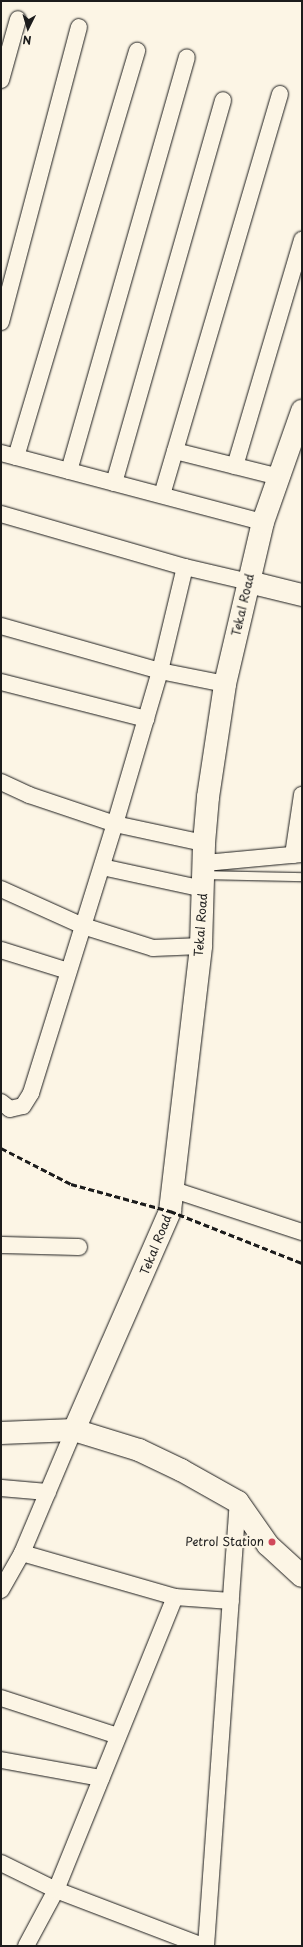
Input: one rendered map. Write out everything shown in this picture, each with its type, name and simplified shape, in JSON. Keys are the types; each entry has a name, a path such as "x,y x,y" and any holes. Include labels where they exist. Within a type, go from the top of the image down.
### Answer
{"main road":[{"name":"Tekal Road","path":"74,1430 166,1224 174,1190 201,946 208,797 225,684 263,522 302,411"},
{"path":"249,582 302,595"},
{"path":"1,1433 74,1430 139,1450 181,1470 238,1502 268,1545 302,1576"}],"street":[{"path":"1,80 18,19"},
{"path":"1,322 79,27"},
{"path":"16,457 137,51"},
{"path":"69,471 187,58"},
{"path":"162,495 280,94"},
{"path":"114,483 223,100"},
{"path":"235,466 302,240"},
{"path":"175,451 279,477"},
{"path":"1,453 263,522"},
{"path":"1,514 185,567 249,582"},
{"path":"1,1102 10,1109 23,1106 31,1093 68,971 116,824 160,671 185,567"},
{"path":"1,626 160,671 225,684"},
{"path":"1,682 146,719"},
{"path":"1,782 29,795 116,824 204,868"},
{"path":"102,867 204,868 298,854 302,795"},
{"path":"1,889 83,926 153,948 201,946"},
{"path":"1,950 68,971"},
{"path":"174,1190 302,1232"},
{"path":"1,1245 79,1247"},
{"path":"1,1590 6,1572 22,1553 74,1430"},
{"path":"1,1488 48,1492"},
{"path":"1,1863 56,1890 204,1946 238,1502"},
{"path":"22,1553 175,1597 231,1601"},
{"path":"26,1946 56,1890 175,1597"},
{"path":"1,1700 118,1736"},
{"path":"1,1760 101,1778"}],"lane":[{"path":"204,868 302,877"}],"railway":[{"path":"1,1148 71,1184 170,1211 302,1263"}],"place":[{"name":"Petrol Station","path":"272,1542"}]}
